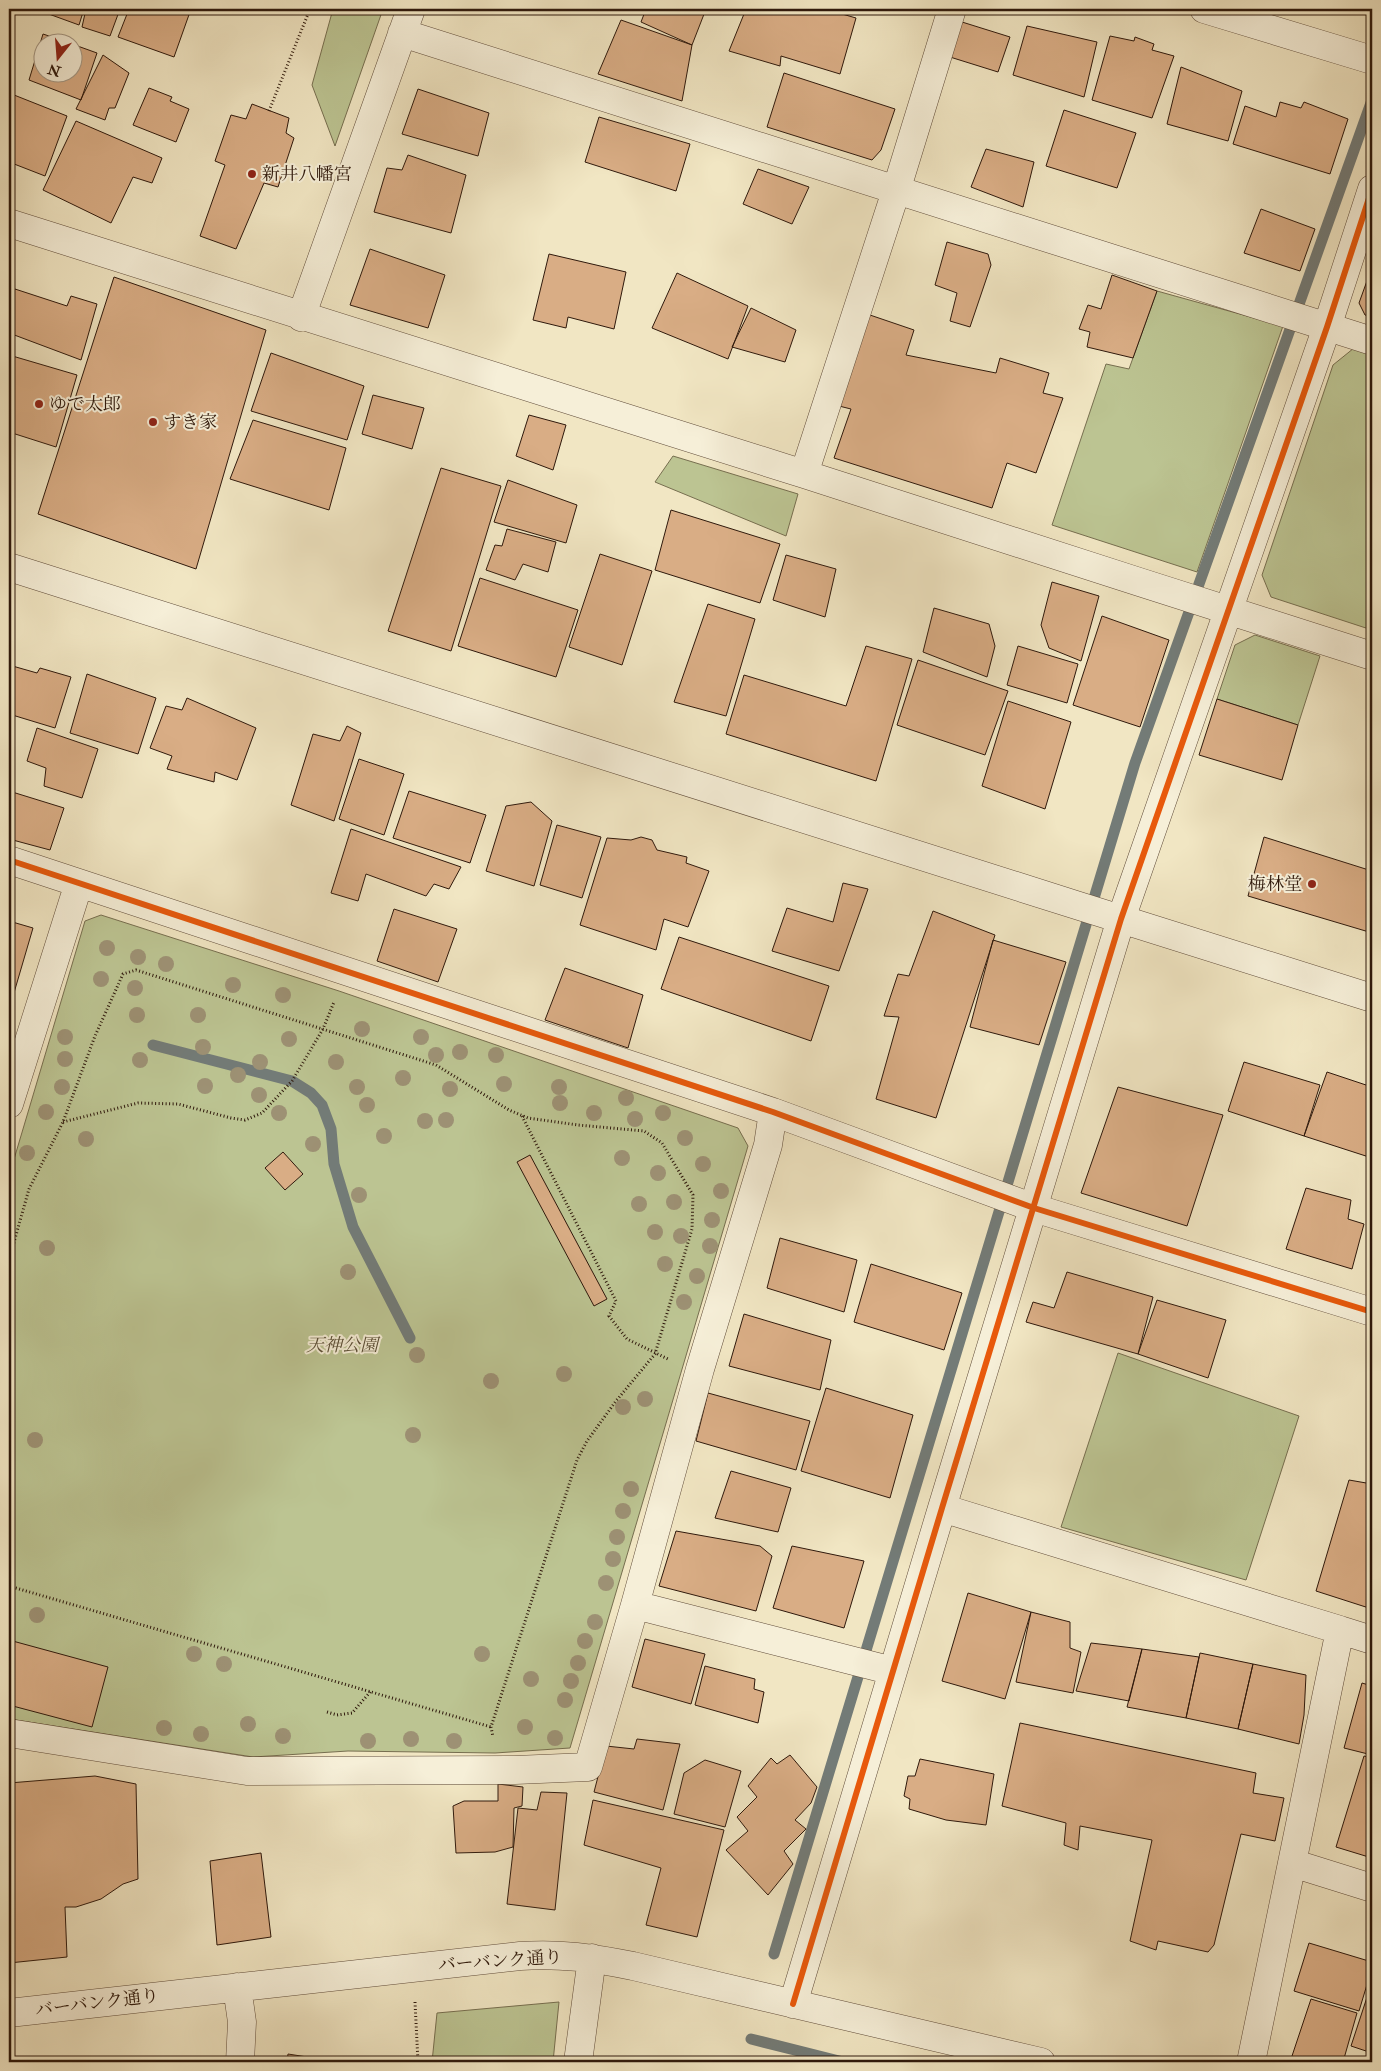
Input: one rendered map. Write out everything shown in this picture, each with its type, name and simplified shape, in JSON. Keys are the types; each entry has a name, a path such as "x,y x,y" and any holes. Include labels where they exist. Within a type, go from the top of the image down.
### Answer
{"street":[{"path":"804,474 896,191 952,9"},
{"path":"1204,9 1372,60"},
{"path":"301,317 407,21 896,191 1372,341"},
{"path":"794,2004 1121,919 1327,327 1372,189"},
{"path":"9,223 1372,656"},
{"path":"9,567 1372,998"},
{"path":"9,860 773,1112 1034,1208 1372,1312"},
{"path":"9,1104 79,883"},
{"path":"9,1733 247,1772 515,1770 588,1767 700,1369 768,1145 773,1112"},
{"path":"942,1508 1372,1640"},
{"path":"635,1605 893,1671"},
{"path":"1251,2062 1340,1630"},
{"path":"1292,1863 1372,1888"},
{"name":"バーバンク通り","path":"9,2013 520,1956 553,1954 592,1958 794,2004 975,2054 1041,2062"},
{"path":"578,2062 592,1958"},
{"path":"237,1987 242,2022 240,2062"}],"path":[{"path":"270,111 310,9"},
{"path":"9,1260 29,1189 63,1122 95,1036 123,974 136,970 436,1065 521,1116 578,1125 644,1131 662,1143 693,1195 692,1229 655,1354 616,1401 587,1441 577,1460 492,1727 9,1586"},
{"path":"63,1122 138,1103 178,1104 245,1120 262,1113 292,1081 323,1029 346,971"},
{"path":"521,1116 616,1301 609,1316 627,1339 655,1354 700,1369"},
{"path":"9,1393 12,1398 9,1408"},
{"path":"327,1712 337,1715 352,1713 371,1691"},
{"path":"415,2002 418,2062"}],"green space":[{"path":"333,9 383,9 335,146 312,85"},
{"path":"1157,291 1283,326 1197,572 1052,525 1106,364 1129,369"},
{"path":"1354,348 1372,354 1372,630 1271,597 1262,575 1333,365"},
{"path":"673,456 798,494 786,536 655,482"},
{"path":"1255,635 1320,656 1298,725 1217,699 1235,645"},
{"name":"天神公園","path":"101,915 339,991 738,1128 748,1146 570,1748 495,1753 348,1751 253,1757 9,1719 9,1176 85,921"},
{"path":"1118,1353 1299,1416 1246,1580 1061,1527"},
{"path":"559,2002 553,2062 432,2062 437,2013"}],"building":[{"path":"35,9 84,9 79,25"},
{"path":"86,9 120,9 110,36 82,27"},
{"path":"129,9 191,9 174,57 118,37"},
{"path":"646,9 706,9 692,45 641,22"},
{"path":"746,9 825,9 856,18 840,74 781,56 780,66 729,51"},
{"path":"621,20 692,45 682,101 598,74"},
{"path":"962,22 1010,37 998,72 950,57"},
{"path":"1027,26 1097,42 1084,97 1013,75"},
{"path":"1110,36 1134,41 1135,37 1154,44 1152,50 1174,56 1152,118 1092,100"},
{"path":"82,48 97,53 81,100 34,82 82,82"},
{"path":"103,55 129,73 115,108 109,108 105,120 76,109"},
{"path":"1181,67 1242,91 1228,141 1167,124"},
{"path":"32,70 32,81 29,80"},
{"path":"784,73 895,109 881,150 872,160 767,127"},
{"path":"149,88 172,97 170,101 189,109 176,142 133,125"},
{"path":"418,89 489,113 478,156 402,134"},
{"path":"9,93 67,116 45,176 9,162"},
{"path":"1280,102 1301,108 1304,102 1348,119 1330,174 1233,144 1245,106 1276,117"},
{"name":"新井八幡宮","path":"252,104 289,118 286,133 294,138 278,187 264,183 236,249 200,236 225,165 215,161 231,115 246,119"},
{"path":"1064,110 1136,133 1117,188 1046,166"},
{"path":"599,117 690,144 676,191 585,162"},
{"path":"76,121 162,158 152,183 133,177 111,223 43,190"},
{"path":"986,149 1034,162 1023,207 971,187"},
{"path":"408,155 466,175 451,233 374,212 387,168 402,170"},
{"path":"758,169 809,187 792,224 743,204"},
{"path":"1261,209 1315,229 1300,271 1244,253"},
{"path":"947,242 988,254 991,265 970,327 950,321 957,293 935,285"},
{"path":"370,249 445,275 428,328 350,305"},
{"path":"549,254 626,272 614,329 568,317 566,328 533,320"},
{"path":"1372,267 1372,317 1365,315 1359,303"},
{"path":"677,273 748,306 728,359 652,328"},
{"path":"1112,275 1157,291 1133,358 1087,347 1090,332 1079,329 1088,305 1101,309"},
{"name":"すき家","path":"114,277 266,330 196,569 38,514"},
{"path":"15,289 67,306 71,296 97,304 81,360 9,333 9,304"},
{"path":"751,308 796,330 785,362 732,347"},
{"path":"867,314 914,330 906,355 996,373 1000,358 1049,373 1043,393 1063,398 1036,473 1007,463 992,508 834,458 851,409 839,406"},
{"path":"271,353 364,386 347,440 251,411"},
{"name":"ゆで太郎","path":"9,355 77,375 56,447 9,432"},
{"path":"373,395 424,408 412,449 362,434"},
{"path":"529,415 566,425 553,470 516,456"},
{"path":"253,420 346,448 329,510 230,479"},
{"path":"441,468 501,486 451,651 388,631"},
{"path":"508,480 577,505 566,543 494,522"},
{"path":"671,510 780,544 760,603 655,570"},
{"path":"507,529 556,542 548,572 523,564 515,580 486,570 495,545 502,546"},
{"path":"600,554 652,571 622,665 569,647"},
{"path":"786,555 836,569 825,617 773,600"},
{"path":"480,578 578,610 556,677 458,646"},
{"path":"1052,582 1099,596 1081,661 1049,648 1041,625"},
{"path":"708,604 755,619 726,716 674,702"},
{"path":"934,608 989,624 995,646 987,677 923,652"},
{"path":"1102,616 1169,640 1140,727 1073,705"},
{"path":"866,646 912,659 876,781 726,734 744,675 846,706"},
{"path":"1018,646 1078,664 1067,703 1007,685"},
{"path":"918,660 1008,691 985,755 897,725"},
{"path":"9,665 37,673 40,668 71,677 55,728 9,714"},
{"path":"87,674 156,698 138,754 70,733"},
{"path":"187,698 256,728 237,780 215,772 214,782 167,769 172,756 150,748 166,706 182,710"},
{"path":"1217,699 1298,725 1282,780 1199,755"},
{"path":"1008,701 1071,722 1045,809 982,786"},
{"path":"347,726 361,733 334,821 291,805 313,734 340,741"},
{"path":"37,728 98,749 82,798 44,786 46,768 27,761"},
{"path":"359,759 404,774 384,835 339,819"},
{"path":"9,791 64,808 50,850 9,839"},
{"path":"409,791 486,815 470,863 393,838"},
{"path":"531,802 552,821 534,886 486,871 506,806"},
{"path":"557,825 601,837 582,898 540,885"},
{"path":"351,829 461,867 449,889 434,884 426,896 366,874 358,901 331,893"},
{"path":"641,837 652,840 657,850 687,857 686,863 709,871 688,927 664,919 656,950 580,925 607,838 631,840"},
{"name":"梅林堂","path":"1264,837 1372,871 1372,922 1369,932 1248,896"},
{"path":"843,883 868,889 839,971 772,951 787,908 833,922"},
{"path":"394,909 457,929 438,982 377,961"},
{"path":"933,911 995,935 936,1118 876,1099 899,1017 884,1016 898,974 909,976"},
{"path":"9,921 33,928 11,1003 9,1002"},
{"path":"679,937 829,986 811,1041 661,989"},
{"path":"993,940 1066,962 1039,1045 970,1027"},
{"path":"565,968 643,995 628,1048 545,1020"},
{"path":"1244,1062 1320,1085 1304,1136 1228,1111"},
{"path":"1327,1072 1372,1087 1372,1158 1304,1136"},
{"path":"1118,1087 1223,1115 1187,1226 1081,1193"},
{"path":"283,1152 303,1174 285,1190 265,1168"},
{"path":"530,1155 607,1299 594,1306 517,1162"},
{"path":"1306,1188 1351,1200 1348,1219 1364,1224 1352,1269 1286,1249"},
{"path":"780,1238 857,1260 844,1312 767,1288"},
{"path":"871,1264 962,1293 944,1350 854,1322"},
{"path":"1067,1272 1153,1297 1138,1354 1026,1322 1033,1302 1054,1308"},
{"path":"1157,1300 1226,1320 1208,1378 1138,1354"},
{"path":"744,1314 831,1340 820,1390 729,1366"},
{"path":"826,1388 913,1415 890,1498 801,1471"},
{"path":"708,1393 810,1421 796,1470 696,1441"},
{"path":"731,1471 791,1488 778,1532 715,1518"},
{"path":"1349,1480 1372,1484 1372,1609 1316,1591"},
{"path":"676,1531 760,1546 772,1556 756,1611 659,1586"},
{"path":"792,1546 864,1561 844,1628 773,1608"},
{"path":"968,1593 1031,1612 1005,1699 942,1681"},
{"path":"1031,1612 1070,1622 1070,1648 1081,1652 1073,1693 1016,1682"},
{"path":"645,1639 705,1654 691,1704 632,1687"},
{"path":"9,1640 108,1667 92,1727 9,1705"},
{"path":"1091,1643 1142,1649 1129,1701 1076,1691"},
{"path":"1142,1649 1199,1657 1186,1718 1127,1707"},
{"path":"1200,1653 1253,1664 1238,1729 1186,1718"},
{"path":"1253,1664 1306,1675 1304,1715 1299,1744 1238,1729"},
{"path":"705,1666 755,1679 754,1689 764,1692 758,1723 695,1705"},
{"path":"1362,1683 1372,1686 1372,1755 1344,1748"},
{"path":"1020,1723 1256,1773 1253,1793 1284,1798 1275,1841 1241,1834 1214,1945 1208,1952 1158,1941 1156,1950 1130,1941 1152,1840 1080,1826 1078,1850 1064,1845 1066,1823 1002,1806"},
{"path":"637,1739 680,1744 663,1810 594,1792 606,1746 634,1749"},
{"path":"790,1755 817,1787 811,1803 795,1820 806,1829 784,1851 793,1864 768,1895 726,1850 748,1831 737,1817 757,1797 748,1786 771,1758 777,1764"},
{"path":"1364,1756 1372,1758 1372,1858 1336,1847"},
{"path":"920,1759 994,1774 986,1825 946,1820 909,1809 910,1799 904,1796 908,1776 915,1776"},
{"path":"705,1760 741,1771 725,1827 674,1814 684,1773"},
{"path":"95,1776 136,1784 138,1879 123,1884 101,1899 76,1907 65,1907 67,1957 9,1963 9,1783"},
{"path":"498,1784 523,1787 522,1806 514,1808 513,1847 495,1852 456,1853 453,1806 464,1801 498,1801"},
{"path":"541,1792 567,1793 555,1910 507,1904 518,1808 537,1810"},
{"path":"593,1800 724,1830 697,1937 646,1925 661,1868 584,1845"},
{"path":"261,1853 271,1937 217,1945 210,1861"},
{"path":"1309,1943 1372,1962 1372,1968 1359,2011 1294,1991"},
{"path":"1372,1982 1372,2053 1351,2046"},
{"path":"1311,1999 1357,2013 1343,2062 1290,2062"},
{"path":"288,2054 339,2062 287,2062"}],"waterway":[{"path":"774,1954 1135,763 1372,100"},
{"path":"153,1045 292,1081 311,1093 322,1105 331,1129 334,1164 353,1227 410,1338"},
{"path":"751,2039 843,2062"}],"cycle path":[{"path":"793,2004 1121,919 1327,327 1372,189"},
{"path":"9,860 773,1112 1034,1208 1372,1312"}],"place":[{"name":"新井八幡宮","path":"252,174"},
{"name":"ゆで太郎","path":"39,404"},
{"name":"すき家","path":"153,422"},
{"name":"梅林堂","path":"1312,884"}]}
